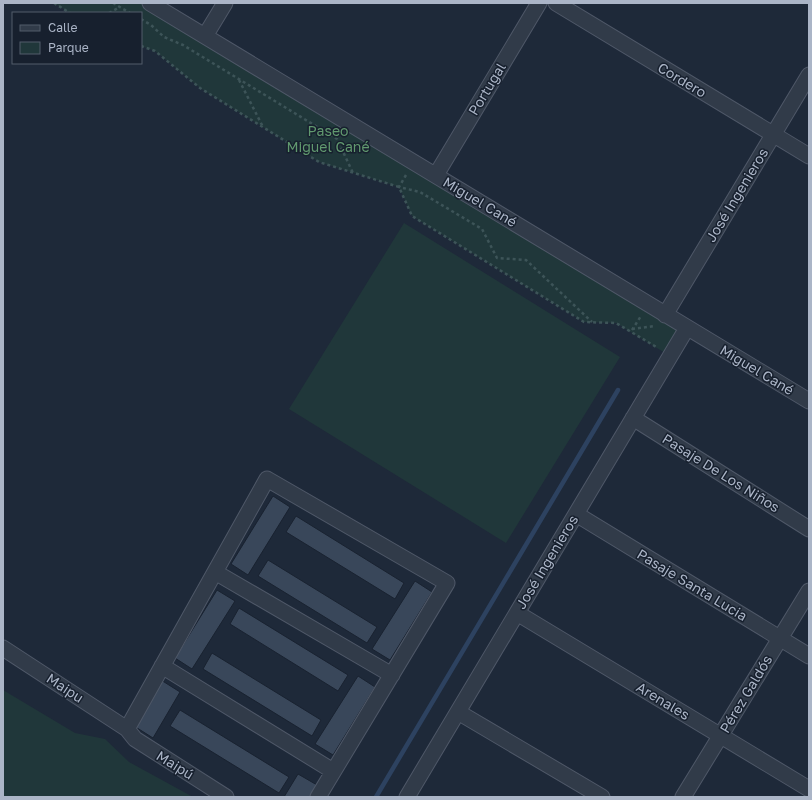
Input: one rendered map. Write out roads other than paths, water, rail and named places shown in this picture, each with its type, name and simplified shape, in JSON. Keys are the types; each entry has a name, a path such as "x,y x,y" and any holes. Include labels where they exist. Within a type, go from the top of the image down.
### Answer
{"street":[{"name":"Miguel Cané","path":"150,3 648,304 662,321 687,328 809,401"},
{"path":"205,36 225,3"},
{"name":"Portugal","path":"436,175 539,3"},
{"name":"Cordero","path":"556,3 809,156"},
{"name":"José Ingenieros","path":"662,321 809,75"},
{"name":"José Ingenieros","path":"407,797 687,328"},
{"name":"Pasaje De Los Niños","path":"633,418 809,529"},
{"path":"127,729 267,479 447,583 318,797"},
{"name":"Pasaje Santa Lucia","path":"576,514 809,656"},
{"path":"215,572 392,675"},
{"name":"Pérez Galdós","path":"683,797 809,591"},
{"name":"Arenales","path":"517,613 809,790"},
{"name":"Maipu","path":"3,648 127,729"},
{"path":"162,666 333,772"},
{"path":"458,712 602,797"},
{"name":"Maipú","path":"127,729 135,740 226,797"}],"waterway":[{"path":"376,797 618,390"}],"park label":[{"name":"Paseo Miguel Cané","path":"328,140"}]}
